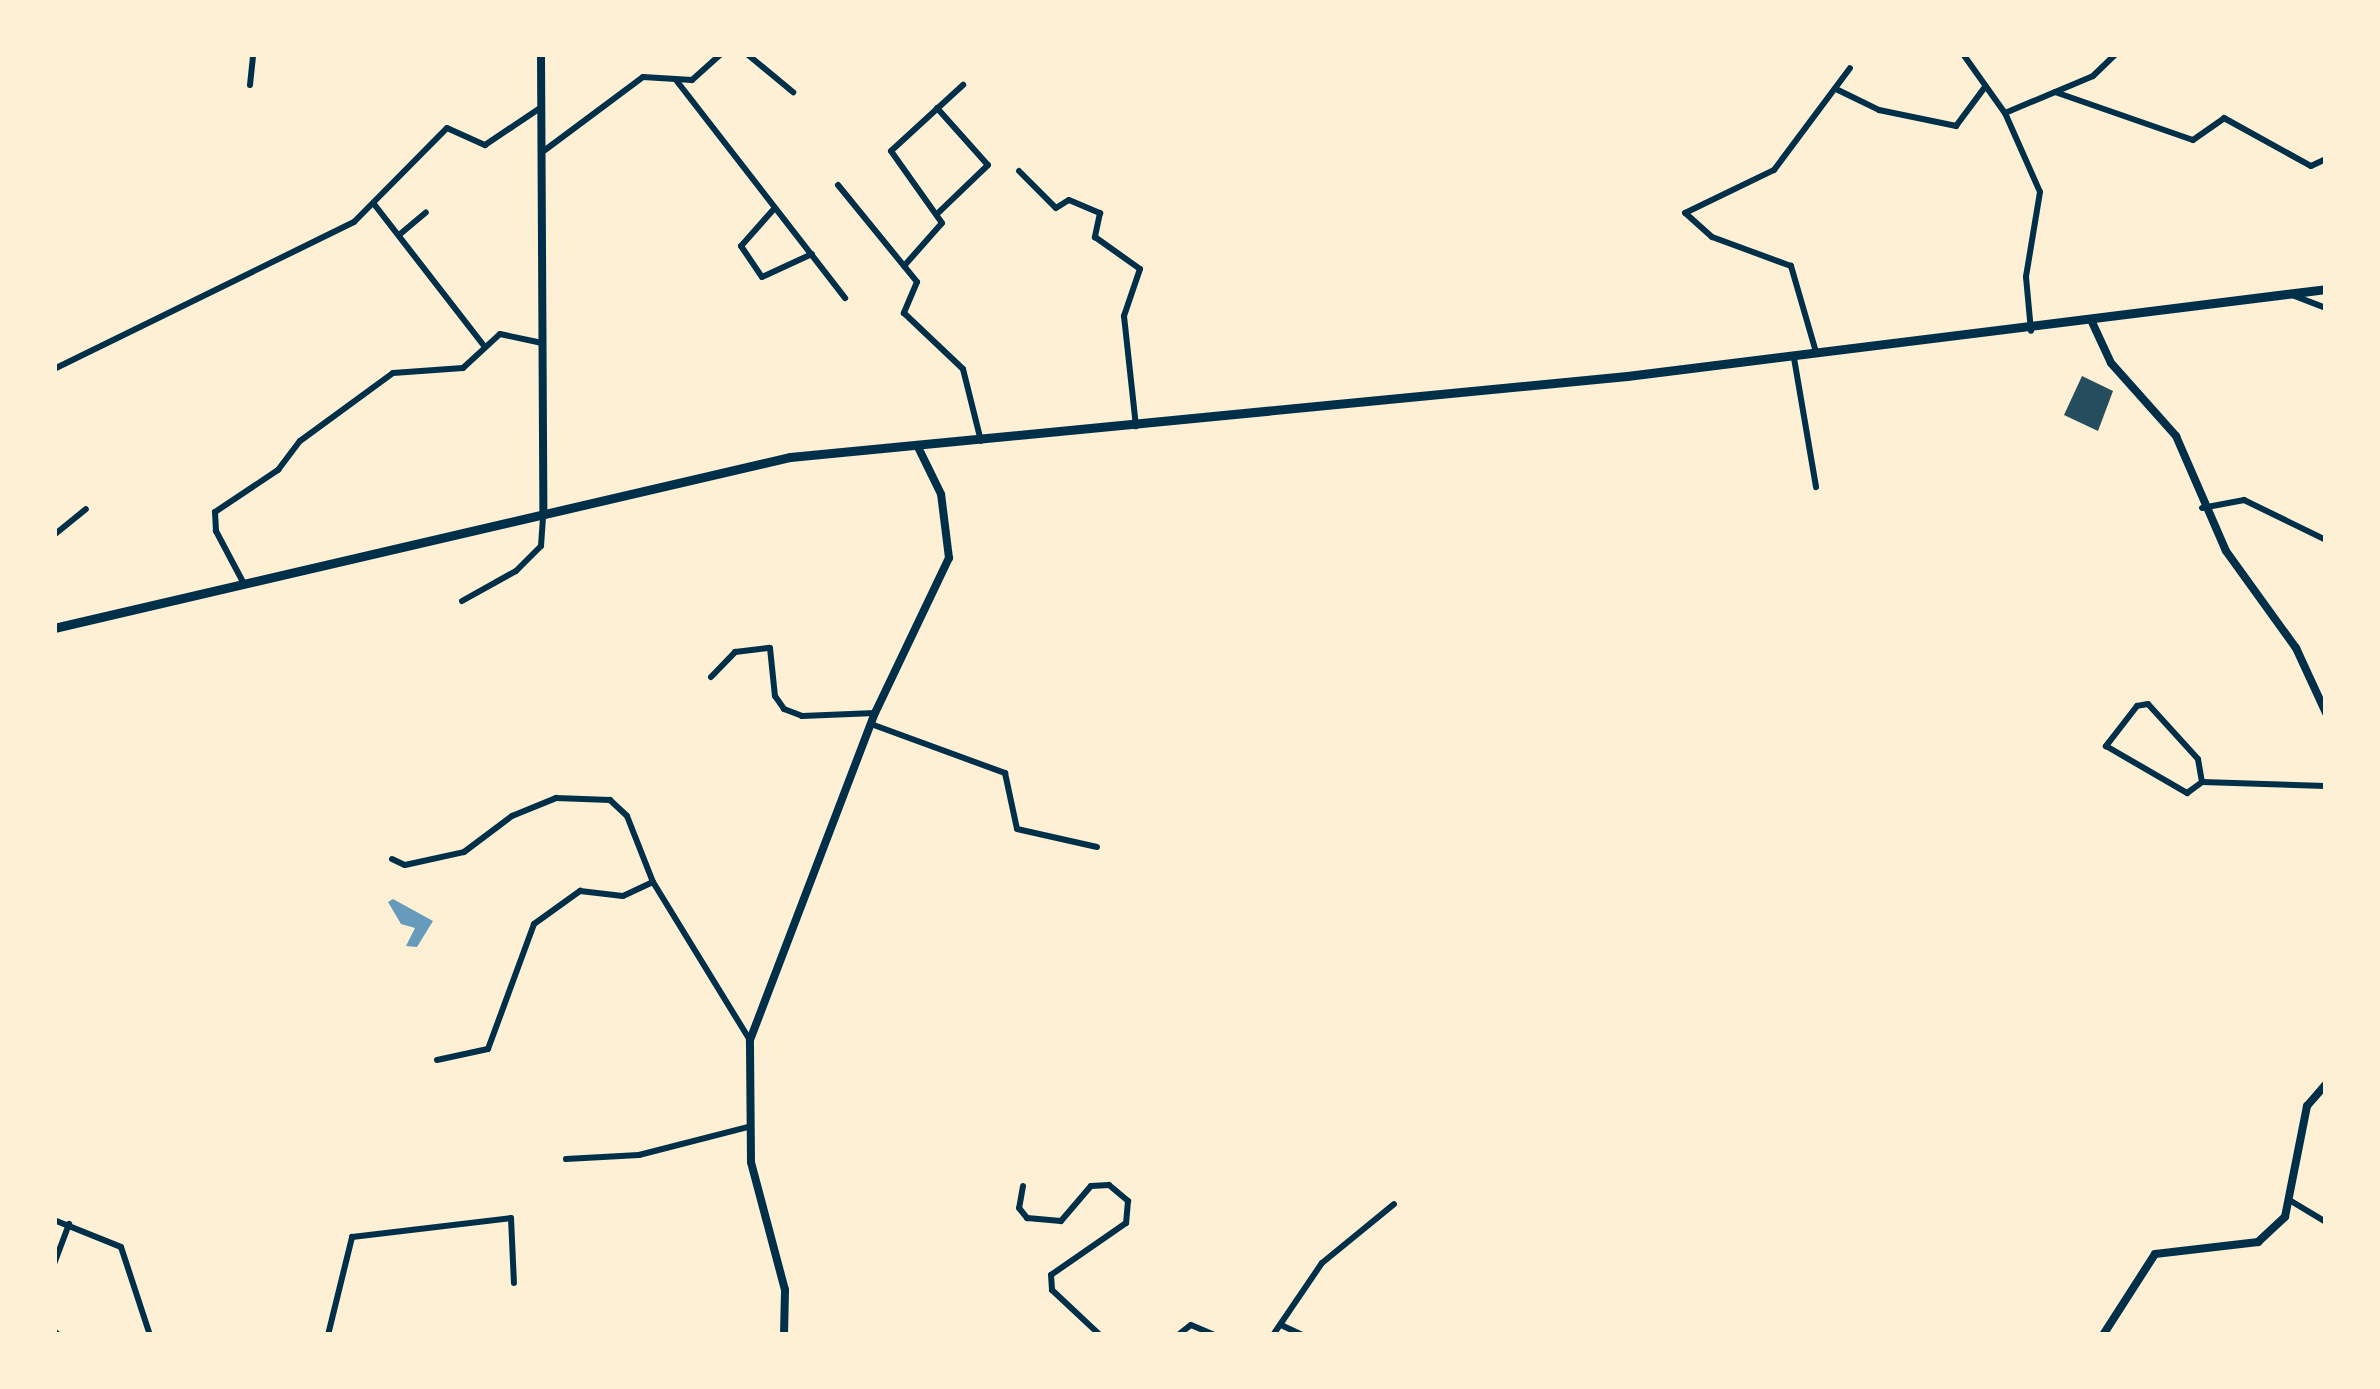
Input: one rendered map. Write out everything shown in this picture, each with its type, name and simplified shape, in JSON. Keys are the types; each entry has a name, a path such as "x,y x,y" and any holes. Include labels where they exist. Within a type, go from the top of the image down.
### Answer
{"highway":[{"path":"54,628 790,457 1136,427 1816,356 2326,289"}],"street":[{"path":"250,85 253,54"},
{"path":"462,601 516,572 541,546 546,344 541,54"},
{"path":"545,150 643,77 692,80 721,54"},
{"path":"747,54 793,92"},
{"path":"1963,54 2005,113 2042,207 2026,277 2031,331"},
{"path":"2005,113 2102,71 2116,54"},
{"path":"1816,356 1796,271 1712,238 1685,213 1774,170 1850,68"},
{"path":"676,80 845,298"},
{"path":"904,266 939,233 939,212 891,152 963,85"},
{"path":"1838,90 1879,110 1956,126 1985,87"},
{"path":"2055,92 2193,140 2224,118 2311,166 2326,159"},
{"path":"54,369 354,222 447,128 485,146 543,106"},
{"path":"938,107 988,165 939,212"},
{"path":"1019,171 1056,208 1069,200 1102,215 1095,238 1140,269 1124,316 1136,427"},
{"path":"838,185 918,287 904,313 963,369 981,441"},
{"path":"374,204 484,347"},
{"path":"773,210 741,246 762,278 812,254"},
{"path":"399,236 426,212"},
{"path":"2291,294 2326,308"},
{"path":"2092,322 2111,363 2176,436 2202,508 2248,591 2303,659 2326,713"},
{"path":"243,582 216,531 218,507 278,470 300,441 393,373 463,368 500,334 546,344"},
{"path":"1794,358 1816,487"},
{"path":"784,1335 785,1290 748,1126 750,1040 875,713 952,544 918,447"},
{"path":"2202,508 2244,500 2326,540"},
{"path":"54,535 86,509"},
{"path":"711,677 734,652 770,648 775,696 784,709 802,716 875,713"},
{"path":"2202,782 2198,759 2148,704 2137,706 2106,746 2182,791 2202,782 2326,786"},
{"path":"871,724 1005,773 1018,829 1097,847"},
{"path":"392,859 405,865 464,852 531,806 599,796 627,816 653,882 750,1040"},
{"path":"437,1060 488,1048 534,924 580,891 623,896 653,882"},
{"path":"2103,1335 2155,1254 2258,1242 2285,1217 2307,1106 2326,1084"},
{"path":"566,1159 639,1155 748,1126"},
{"path":"1023,1186 1019,1208 1028,1218 1060,1221 1091,1186 1109,1185 1128,1201 1126,1223 1051,1275 1052,1290 1100,1335"},
{"path":"2290,1201 2326,1222"},
{"path":"1273,1335 1322,1263 1394,1204"},
{"path":"328,1335 352,1237 512,1218 514,1282"},
{"path":"54,1220 113,1240 127,1256 150,1335"},
{"path":"54,1264 69,1224"},
{"path":"1178,1335 1191,1325 1214,1335"},
{"path":"1281,1325 1303,1335"}],"water":[{"path":"393,899 433,921 417,947 406,946 415,928 401,924 388,902"}],"building":[{"path":"2082,376 2113,391 2098,431 2064,415"}]}
